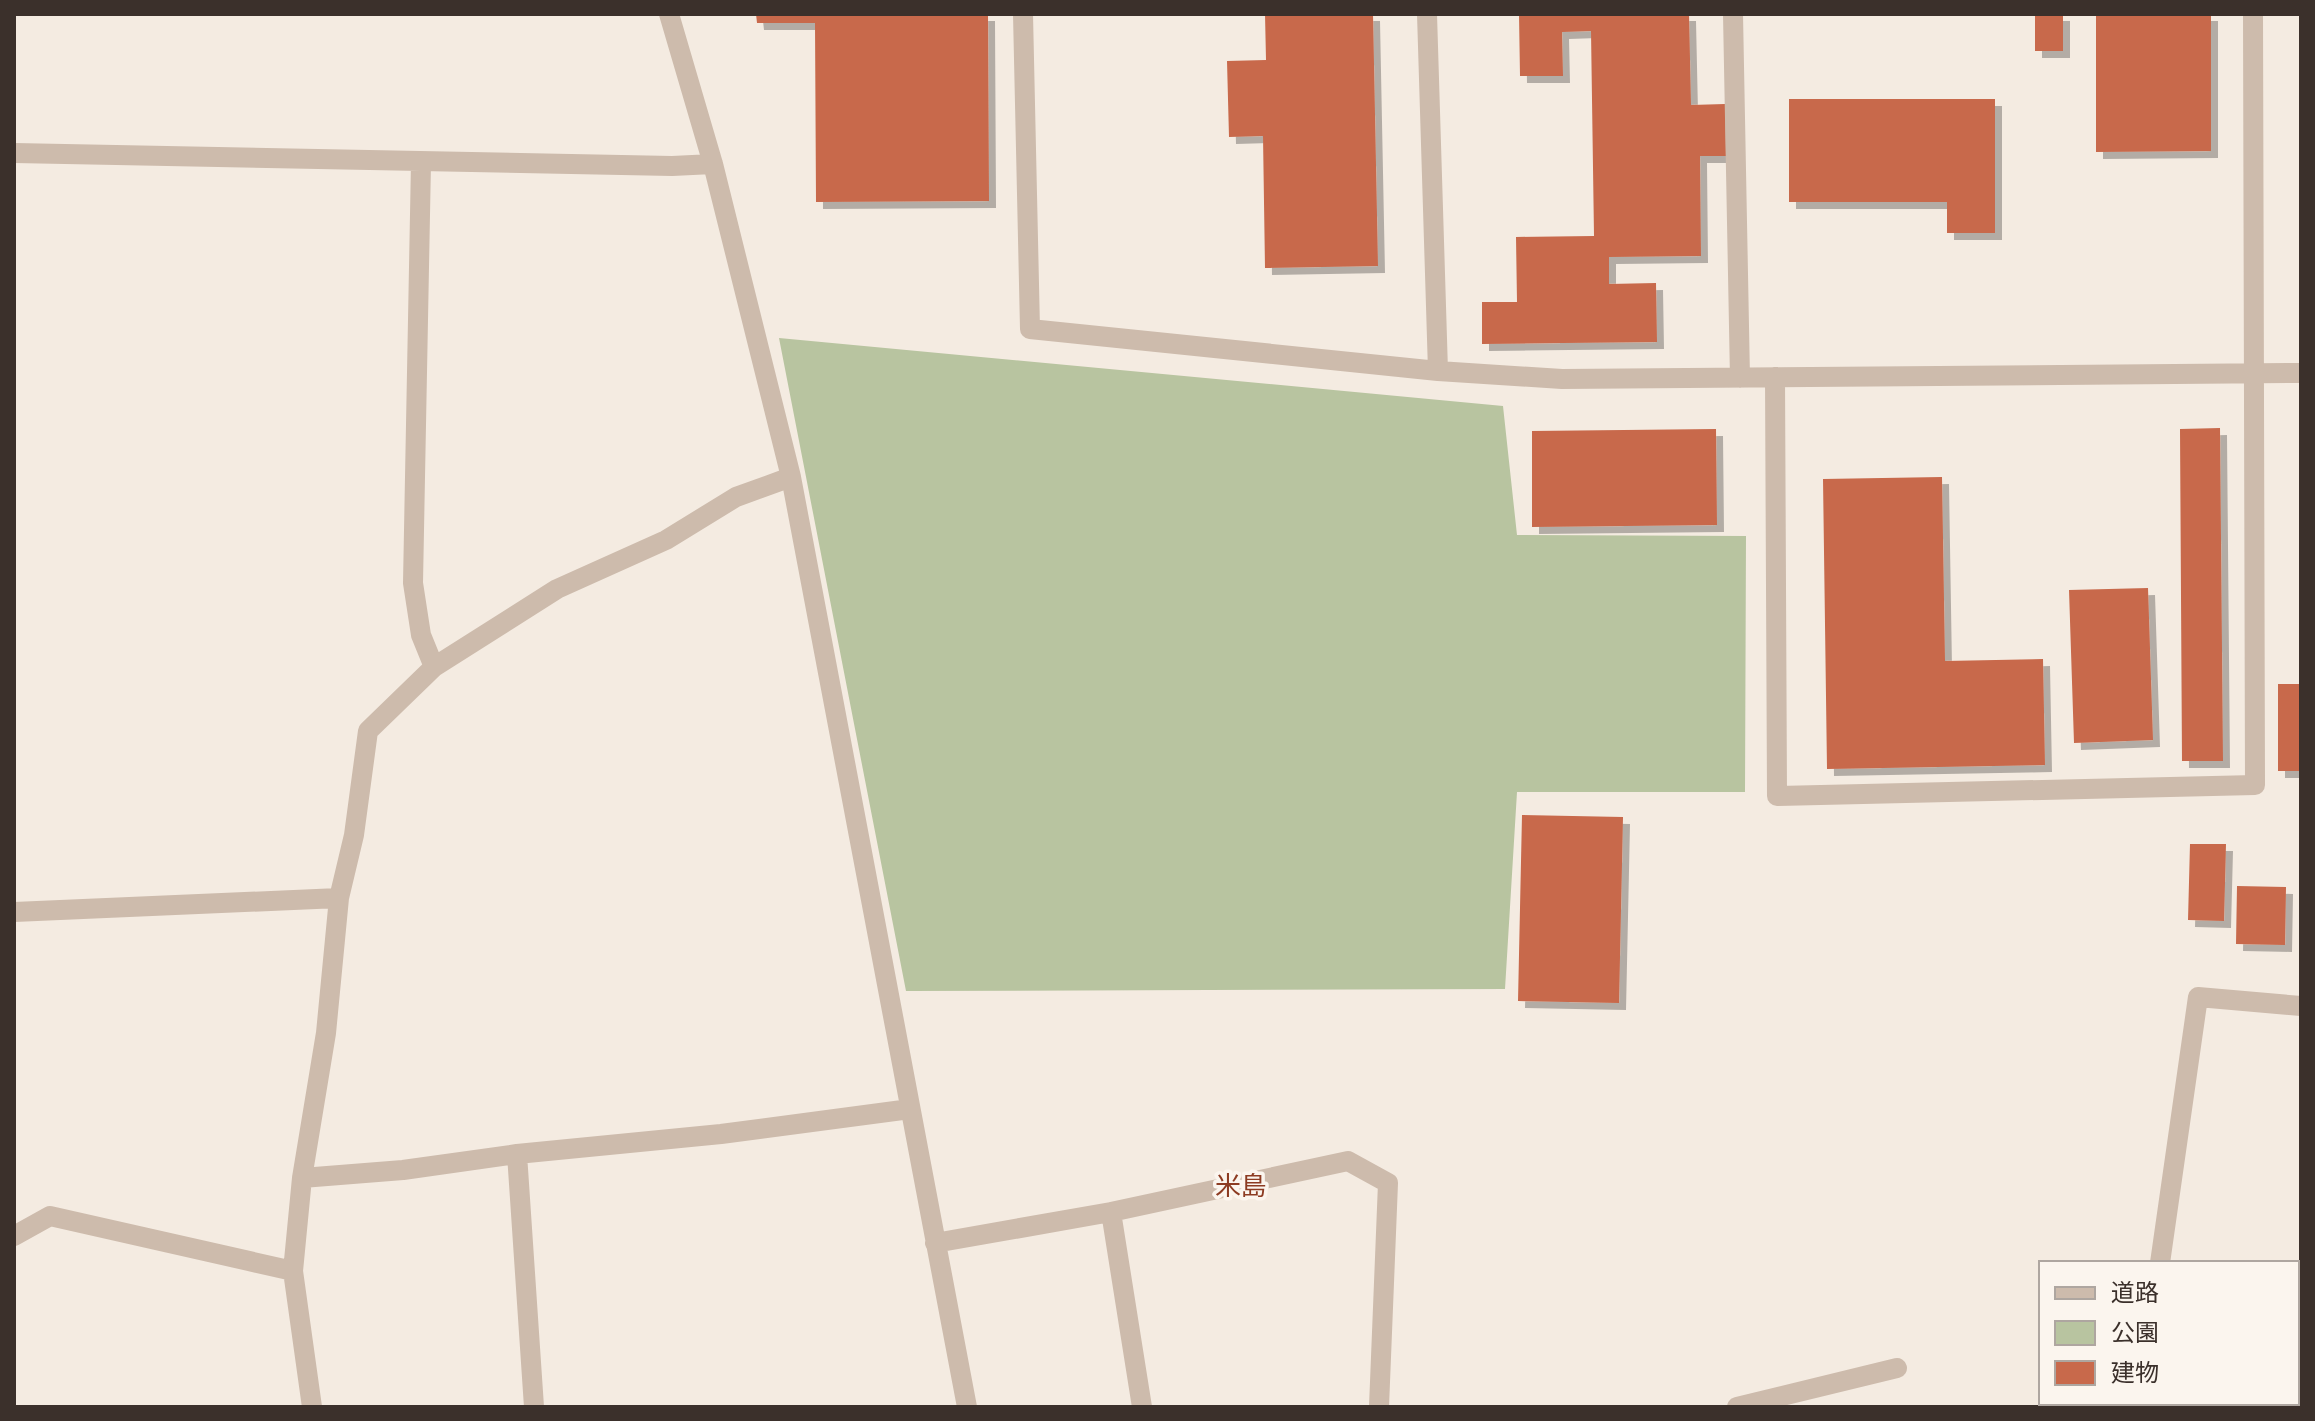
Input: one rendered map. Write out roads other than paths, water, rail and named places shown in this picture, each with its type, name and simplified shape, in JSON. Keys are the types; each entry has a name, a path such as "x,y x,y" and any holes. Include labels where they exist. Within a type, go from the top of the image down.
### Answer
{"street":[{"path":"669,14 713,164 791,477 967,1407"},
{"path":"1023,14 1030,329 1438,371 1562,379 2301,373"},
{"path":"1427,14 1438,371"},
{"path":"1733,14 1740,378"},
{"path":"1775,377 1777,796 2255,785 2253,14"},
{"path":"14,153 672,166 713,164"},
{"path":"421,162 413,583 421,635 434,667"},
{"path":"312,1407 293,1271 302,1178 326,1033 339,898 354,835 368,731 434,667 557,589 666,540 736,497 791,477"},
{"path":"14,912 339,898"},
{"path":"2160,1261 2198,997 2301,1006"},
{"path":"302,1178 403,1170 517,1154 721,1134 910,1109"},
{"path":"517,1154 534,1407"},
{"path":"935,1243 1111,1212 1348,1161 1388,1183 1379,1407"},
{"path":"1111,1212 1142,1407"},
{"path":"14,1236 50,1216 293,1271"},
{"path":"1737,1407 1897,1368"}],"district":[{"name":"米島","path":"1241,1186"}]}
